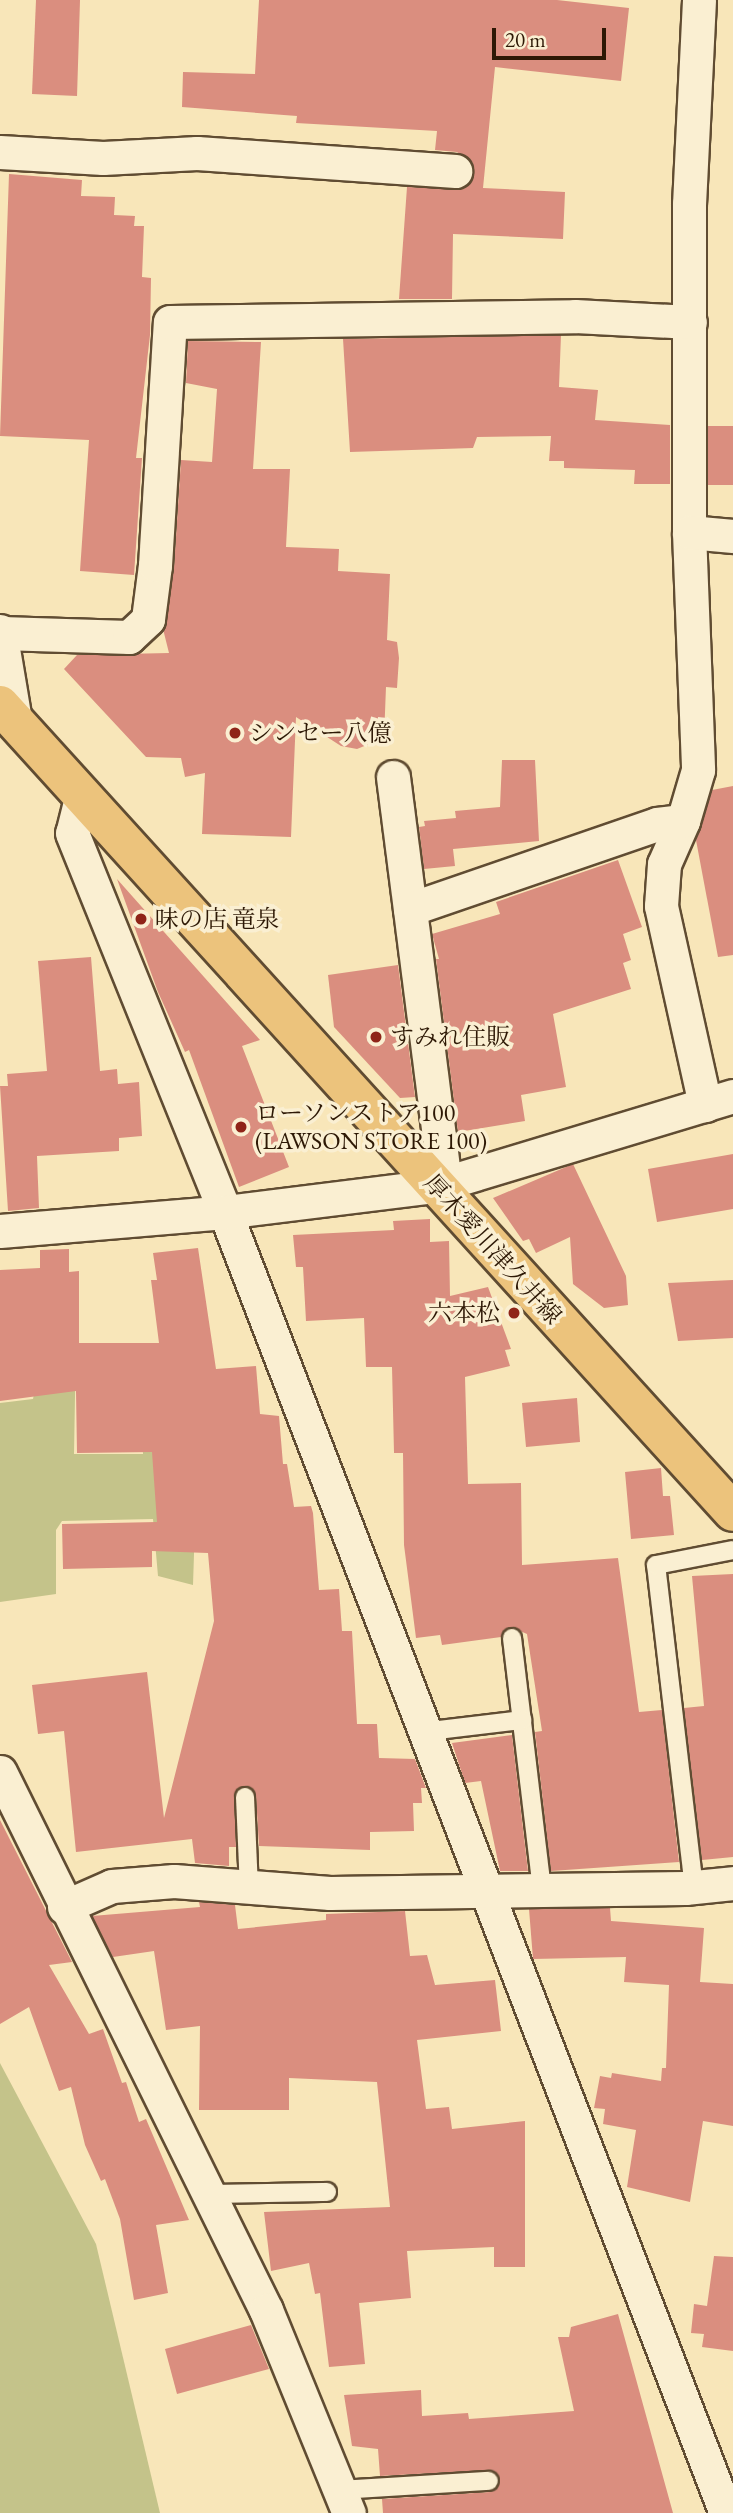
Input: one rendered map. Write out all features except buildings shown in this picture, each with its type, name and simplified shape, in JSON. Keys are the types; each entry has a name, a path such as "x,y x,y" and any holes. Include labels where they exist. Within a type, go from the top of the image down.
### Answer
{"main road":[{"name":"厚木愛川津久井線","path":"7,713 81,798 440,1184 733,1512"}],"street":[{"path":"0,1231 225,1212 440,1184 719,1101 661,906 664,864 683,821 698,770 688,532 689,204 699,0"},
{"path":"0,152 64,142 234,142 410,154 455,171"},
{"path":"7,713 0,632 130,637 148,618 155,565 170,322 575,316 690,322"},
{"path":"688,532 733,536"},
{"path":"393,777 440,1184"},
{"path":"81,798 72,833 225,1212 421,1732 726,2513"},
{"path":"410,909 657,824 683,821"},
{"path":"0,1772 64,1907 266,2310 344,2501"},
{"path":"64,1907 112,1886 174,1881 330,1893 694,1888 733,1884"}],"lane":[{"path":"694,1888 656,1565 733,1550"},
{"path":"512,1638 542,1891"},
{"path":"421,1732 522,1720"},
{"path":"245,1797 249,1887"},
{"path":"208,2194 327,2192"},
{"path":"344,2501 489,2481"}],"shaded area":[{"path":"76,1339 74,1454 143,1454 142,1436 178,1438 195,1524 193,1585 158,1576 153,1519 62,1521 56,1530 56,1594 0,1602 0,1403 33,1399 37,1379"},
{"path":"0,2063 96,2244 160,2513 0,2513"}],"place":[{"name":"シンセー八億","path":"235,733"},
{"name":"味の店 竜泉","path":"141,919"},
{"name":"すみれ住販","path":"376,1037"},
{"name":"ローソンストア100 (LAWSON STORE 100)","path":"241,1127"},
{"name":"六本松","path":"514,1313"}]}
